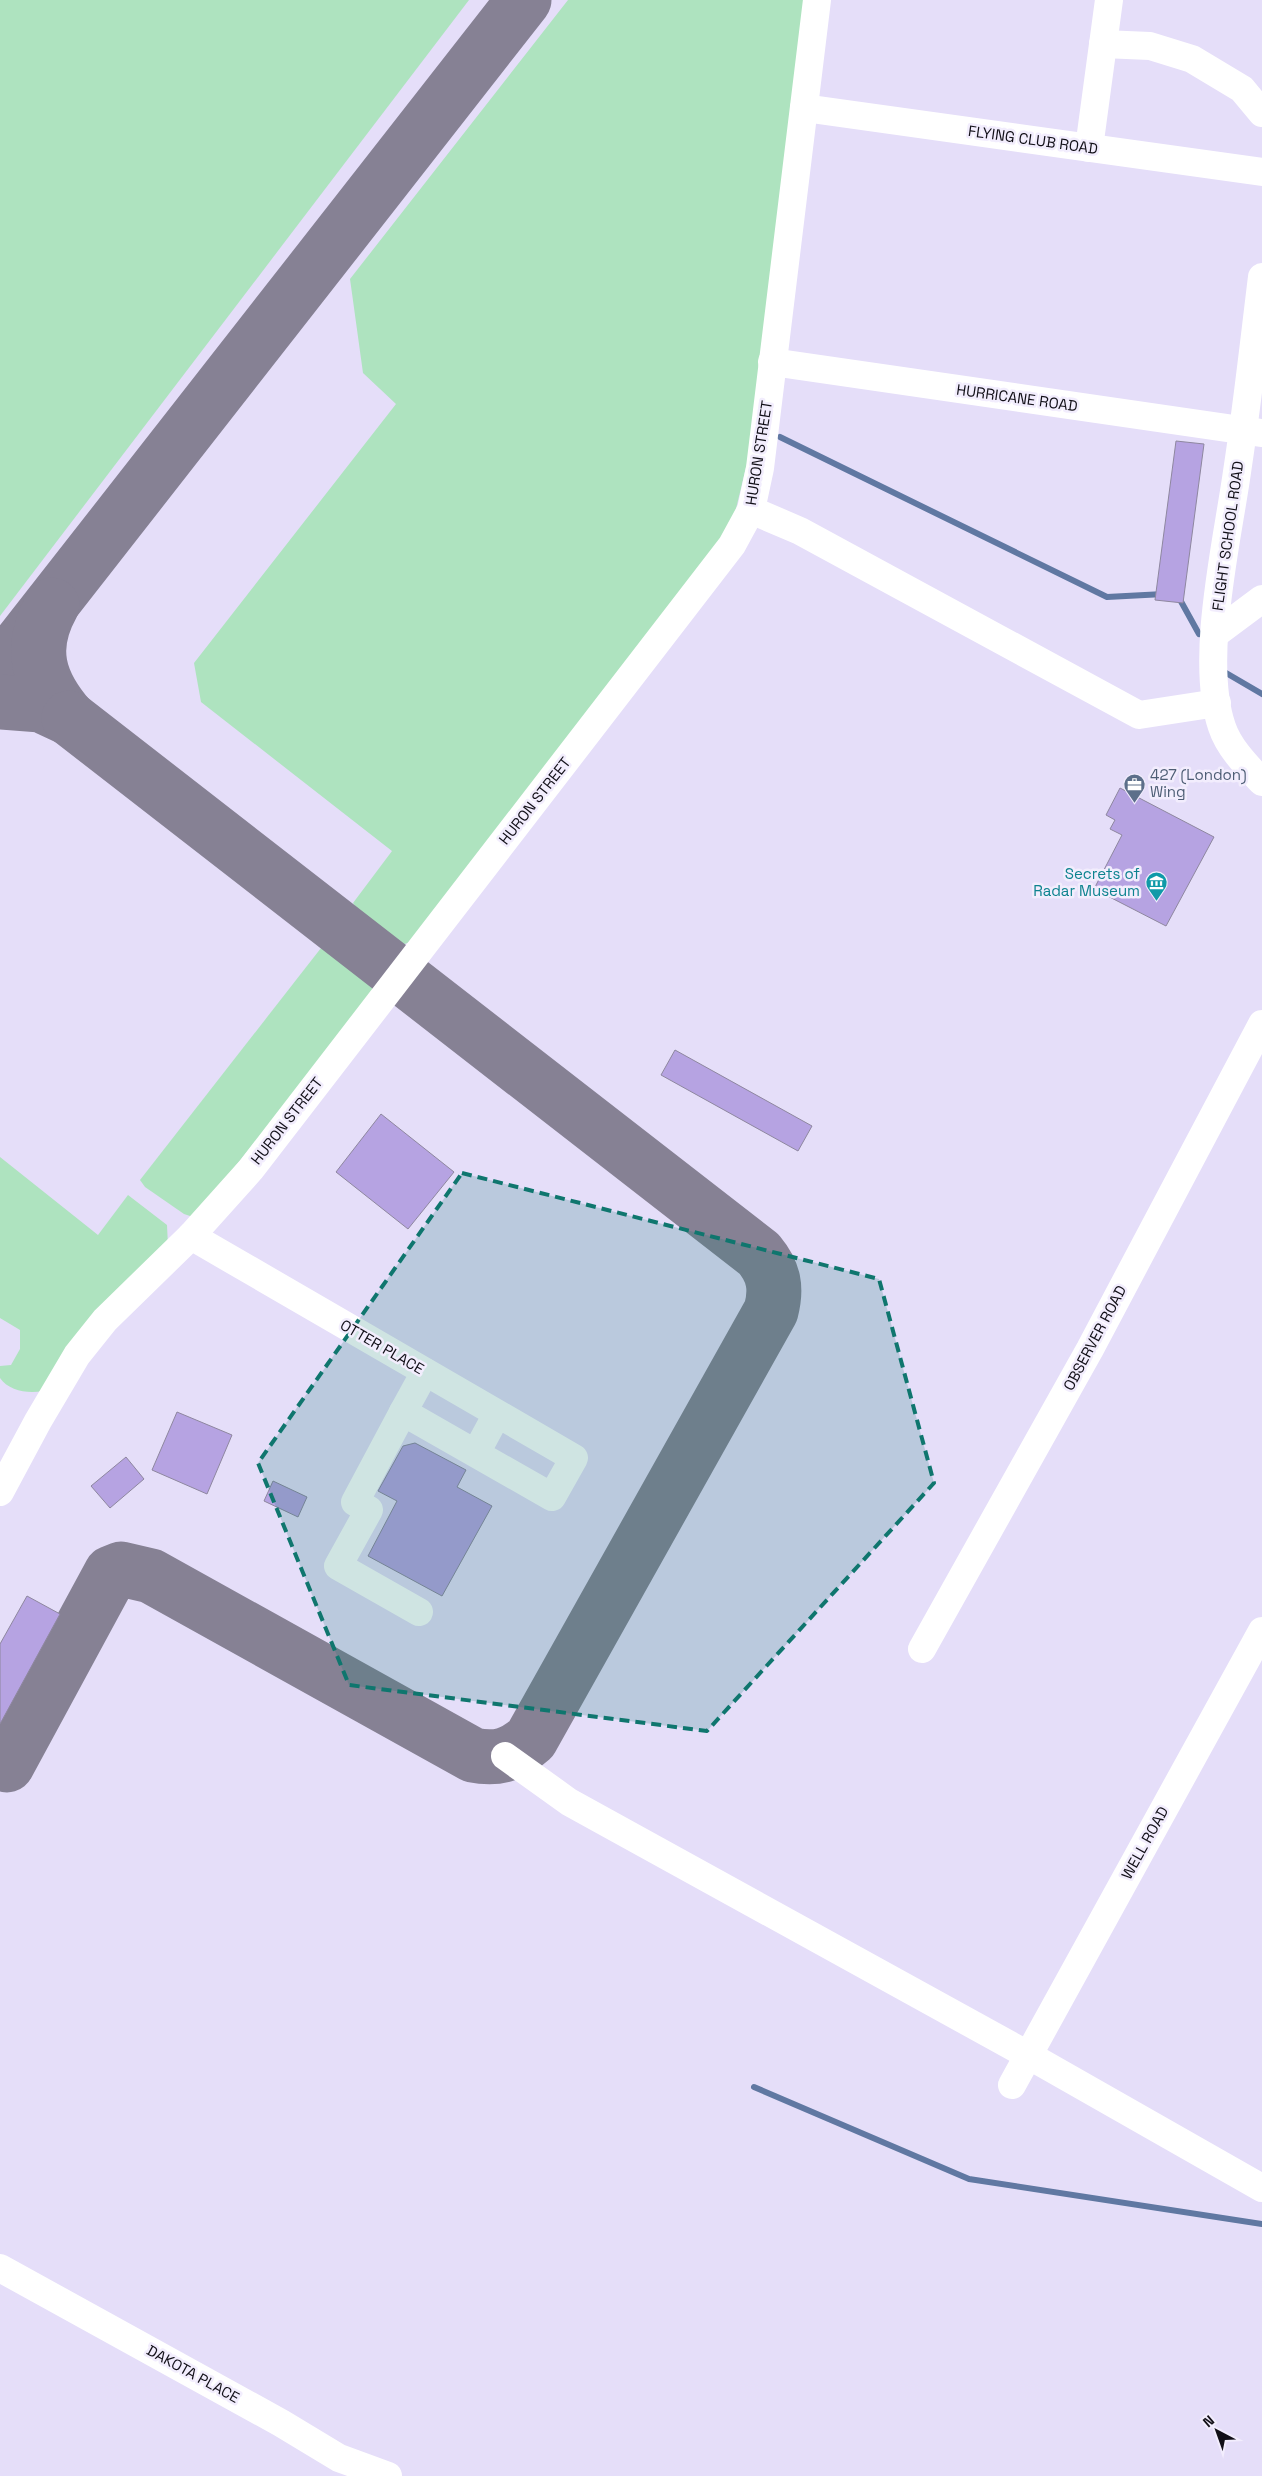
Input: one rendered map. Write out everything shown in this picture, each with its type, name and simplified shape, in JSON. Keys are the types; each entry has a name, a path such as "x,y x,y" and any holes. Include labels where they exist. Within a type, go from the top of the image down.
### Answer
{"street":[{"name":"HURON STREET","path":"0,1492 38,1421 78,1355 105,1320 191,1236 251,1168 732,545 750,510 760,468 817,0"},
{"path":"1089,148 1109,0"},
{"path":"1103,44 1150,46 1192,59 1242,89 1262,113"},
{"name":"FLYING CLUB ROAD","path":"804,108 1262,172"},
{"name":"FLIGHT SCHOOL ROAD","path":"1262,277 1253,432 1215,634 1212,681 1222,728 1243,763 1262,782"},
{"name":"HURRICANE ROAD","path":"772,362 1253,432"},
{"path":"750,510 800,531 1139,715 1217,703"},
{"path":"1215,634 1262,599"},
{"name":"OBSERVER ROAD","path":"922,1649 1090,1350 1262,1024"},
{"name":"OTTER PLACE","path":"191,1236 574,1458 552,1497 476,1454"},
{"path":"419,1612 338,1566 369,1510 355,1502 425,1372"},
{"path":"404,1412 476,1454 497,1414"},
{"name":"WELL ROAD","path":"1012,2085 1262,1630"},
{"path":"505,1756 569,1802 1040,2034 1262,2188"},
{"name":"DAKOTA PLACE","path":"0,2268 281,2423 339,2458 388,2476"}],"highlighted area":[{"path":"462,1173 879,1279 934,1483 707,1731 349,1685 258,1463"}],"green space":[{"path":"0,0 469,0 0,616"},
{"path":"568,0 808,0 749,455 735,513 721,543 410,942 399,946 363,917 353,903 392,851 201,702 194,663 396,404 363,373 350,279"},
{"path":"325,947 379,988 196,1215 184,1214 145,1187 140,1180 321,948"},
{"path":"0,1157 98,1235 128,1195 167,1225 168,1246 43,1391 31,1392 14,1389 0,1378 0,1366 11,1365 20,1349 20,1330 0,1318"}],"building":[{"path":"1176,441 1204,444 1183,603 1155,600"},
{"path":"1120,788 1214,837 1166,926 1094,889 1122,835 1110,829 1115,820 1106,815"},
{"path":"675,1050 812,1126 798,1151 661,1075"},
{"path":"381,1114 454,1172 408,1229 336,1172"},
{"path":"177,1412 232,1435 207,1494 152,1470"},
{"path":"415,1443 466,1470 457,1487 492,1506 442,1596 368,1556 397,1501 378,1491 403,1446"},
{"path":"126,1457 144,1479 110,1508 91,1486"},
{"path":"273,1481 307,1497 298,1517 264,1501"},
{"path":"27,1596 60,1614 0,1724 0,1644"}],"waterway":[{"path":"780,437 1107,597 1164,594"},
{"path":"1178,596 1199,634"},
{"path":"1221,670 1262,694"},
{"path":"754,2087 969,2179 1262,2224"}],"taxiway":[{"path":"0,670 524,0"},
{"path":"0,702 41,705 69,718 58,705 50,691 40,664 40,636 52,605"},
{"path":"7,1765 111,1573 121,1569 151,1576 473,1755 490,1757 504,1755 518,1749 531,1739 771,1311 774,1295 771,1274 759,1254 69,718"}],"place":[{"name":"427 (London) Wing","path":"1134,803"},
{"name":"Secrets of Radar Museum","path":"1156,902"}]}
